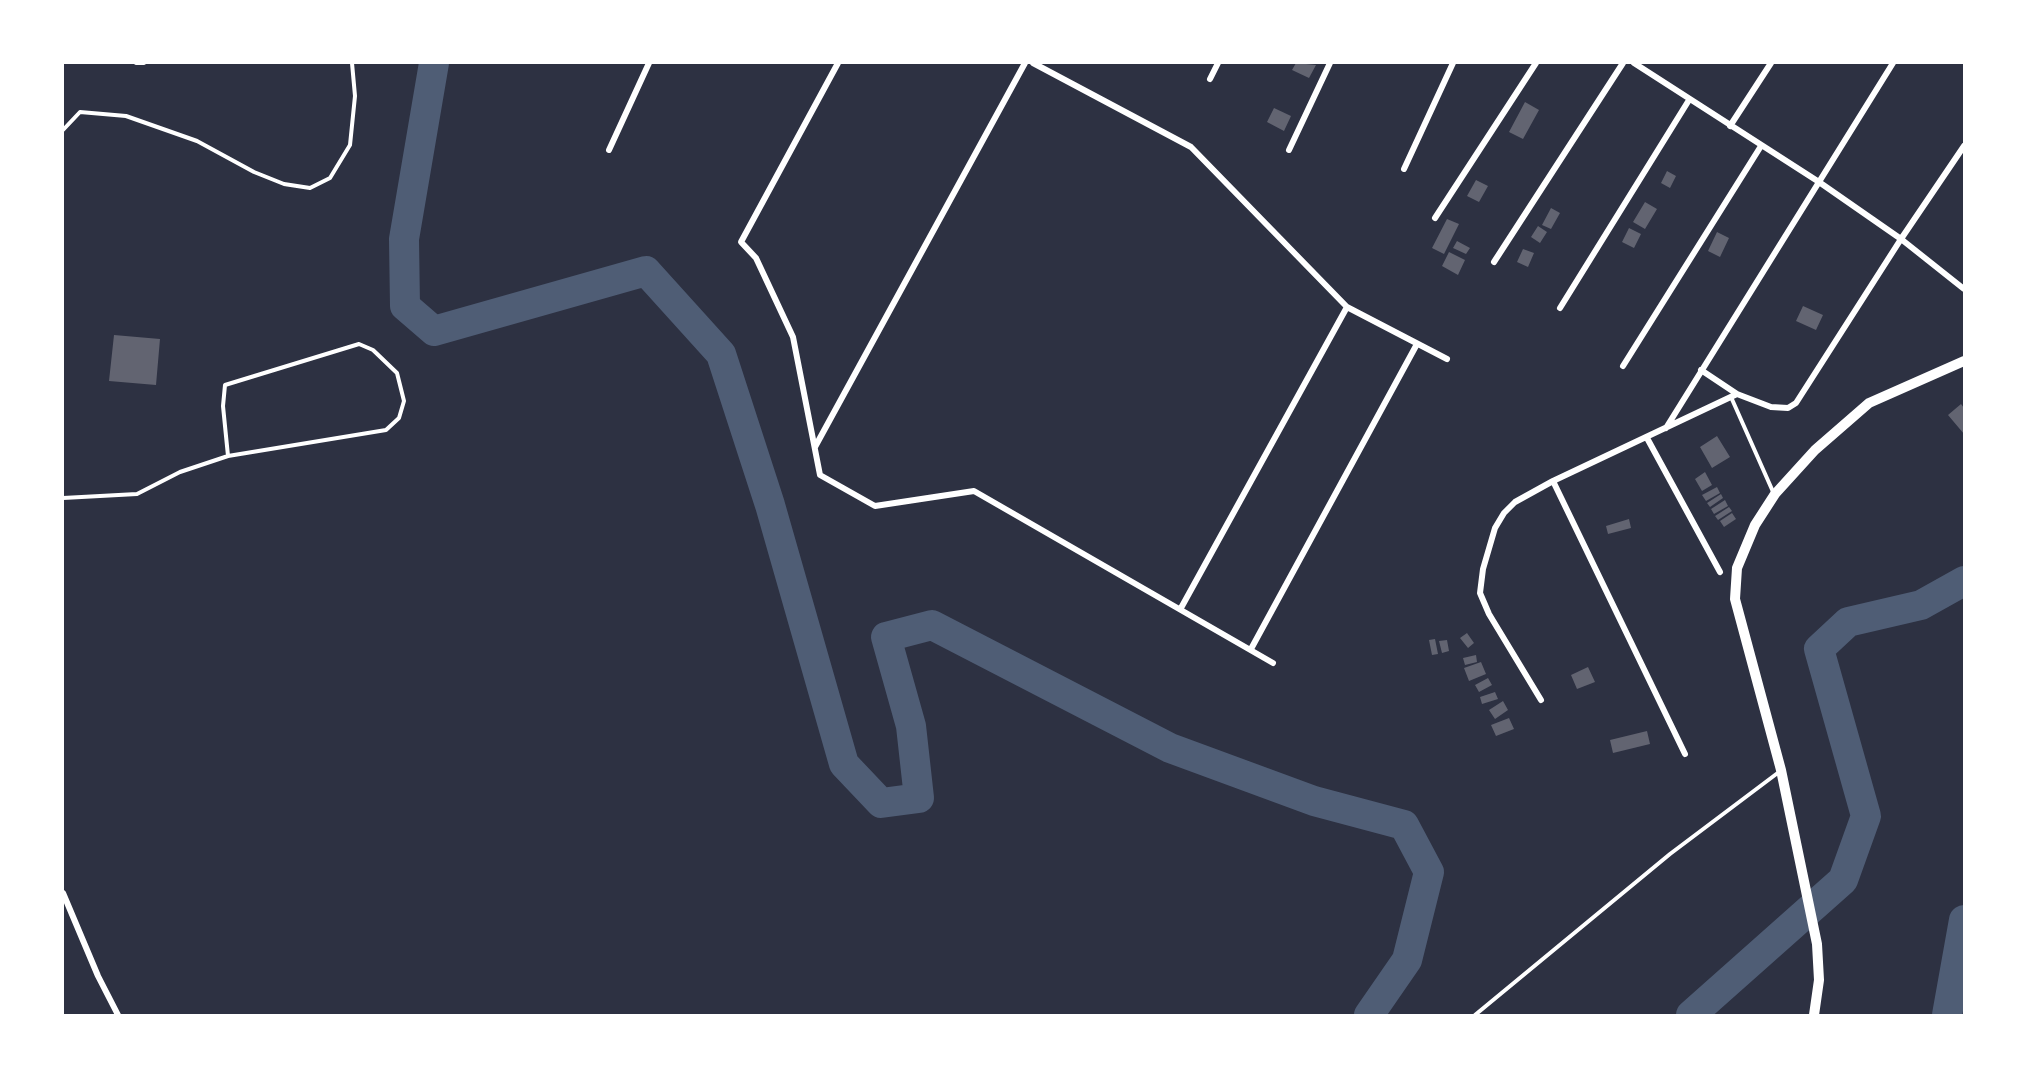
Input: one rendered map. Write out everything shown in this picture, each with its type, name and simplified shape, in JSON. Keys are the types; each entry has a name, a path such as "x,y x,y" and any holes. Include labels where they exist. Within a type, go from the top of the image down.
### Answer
{"main road":[{"path":"1815,1015 1819,980 1817,944 1781,770 1735,599 1737,567 1755,525 1774,494 1815,450 1869,404 1964,361"}],"street":[{"path":"609,150 649,63"},
{"path":"838,63 741,242 756,258 793,337 820,475 875,506 974,491 1181,608 1273,663"},
{"path":"815,448 1025,63"},
{"path":"1033,63 1191,147 1347,307 1447,359"},
{"path":"1210,79 1218,63"},
{"path":"1289,150 1330,63"},
{"path":"1404,169 1453,63"},
{"path":"1435,218 1536,63"},
{"path":"1494,262 1623,63"},
{"path":"1634,63 1642,65 1689,100 1820,182 1900,239 1964,289"},
{"path":"1730,126 1772,63"},
{"path":"1666,429 1893,63"},
{"path":"1560,308 1689,100"},
{"path":"1623,366 1761,146"},
{"path":"1701,370 1734,395 1780,409 1788,408 1796,403 1900,239 1964,146"},
{"path":"1181,608 1347,307"},
{"path":"1251,649 1417,344"},
{"path":"1541,700 1489,614 1480,593 1483,569 1496,528 1504,513 1515,502 1553,481 1734,395"},
{"path":"1647,438 1720,572"},
{"path":"1553,481 1685,754"},
{"path":"63,893 98,976 118,1015"}],"lane":[{"path":"136,63 144,63"},
{"path":"63,130 80,112 126,116 197,141 254,172 284,184 310,188 330,178 350,145 355,96 352,63"},
{"path":"63,498 137,494 180,472 228,456 386,430 399,418 404,401 397,373 373,350 359,344 225,385 223,406 228,456"},
{"path":"1734,395 1774,494"},
{"path":"1475,1015 1670,854 1781,770"}],"building":[{"path":"1296,63 1316,65 1309,78 1292,70"},
{"path":"1525,102 1539,110 1523,139 1509,132"},
{"path":"1274,108 1291,116 1284,131 1267,122"},
{"path":"1667,171 1676,176 1670,188 1661,183"},
{"path":"1476,180 1488,186 1479,202 1467,196"},
{"path":"1645,202 1657,209 1645,229 1633,222"},
{"path":"1551,208 1560,213 1551,229 1542,225"},
{"path":"1447,219 1459,224 1444,254 1432,248"},
{"path":"1538,226 1547,232 1540,243 1531,237"},
{"path":"1629,228 1641,234 1634,248 1622,242"},
{"path":"1717,232 1729,238 1720,257 1708,251"},
{"path":"1457,241 1470,248 1466,254 1453,248"},
{"path":"1523,249 1534,253 1528,267 1517,262"},
{"path":"1449,252 1465,260 1458,275 1442,266"},
{"path":"1803,306 1823,315 1816,330 1796,321"},
{"path":"114,335 160,339 156,385 109,381"},
{"path":"1961,404 1964,408 1964,434 1948,415"},
{"path":"1717,436 1730,457 1712,468 1700,447"},
{"path":"1705,472 1712,485 1702,491 1695,479"},
{"path":"1717,487 1720,493 1706,501 1702,495"},
{"path":"1721,494 1723,498 1710,507 1707,503"},
{"path":"1725,500 1728,506 1714,514 1711,509"},
{"path":"1729,507 1732,511 1718,520 1715,516"},
{"path":"1732,513 1736,519 1724,527 1720,521"},
{"path":"1629,519 1631,528 1608,534 1606,526"},
{"path":"1467,633 1474,643 1468,648 1460,638"},
{"path":"1435,639 1438,654 1432,655 1429,640"},
{"path":"1447,640 1449,651 1442,653 1439,641"},
{"path":"1476,655 1477,662 1465,665 1463,658"},
{"path":"1481,662 1486,674 1469,681 1464,668"},
{"path":"1588,667 1595,682 1577,689 1571,675"},
{"path":"1488,678 1492,685 1479,692 1475,685"},
{"path":"1495,692 1498,699 1482,704 1480,697"},
{"path":"1503,701 1508,710 1495,719 1489,710"},
{"path":"1509,718 1514,729 1496,736 1491,725"},
{"path":"1647,731 1650,744 1613,753 1610,740"}],"waterway":[{"path":"434,63 404,239 405,306 434,331 646,271 721,354 770,505 844,764 881,803 919,798 911,726 886,637 932,625 1170,748 1314,801 1404,825 1429,872 1407,960 1369,1015"},
{"path":"1691,1015 1843,880 1866,816 1819,649 1848,622 1921,605 1964,581"},
{"path":"1947,1015 1964,920"}]}
